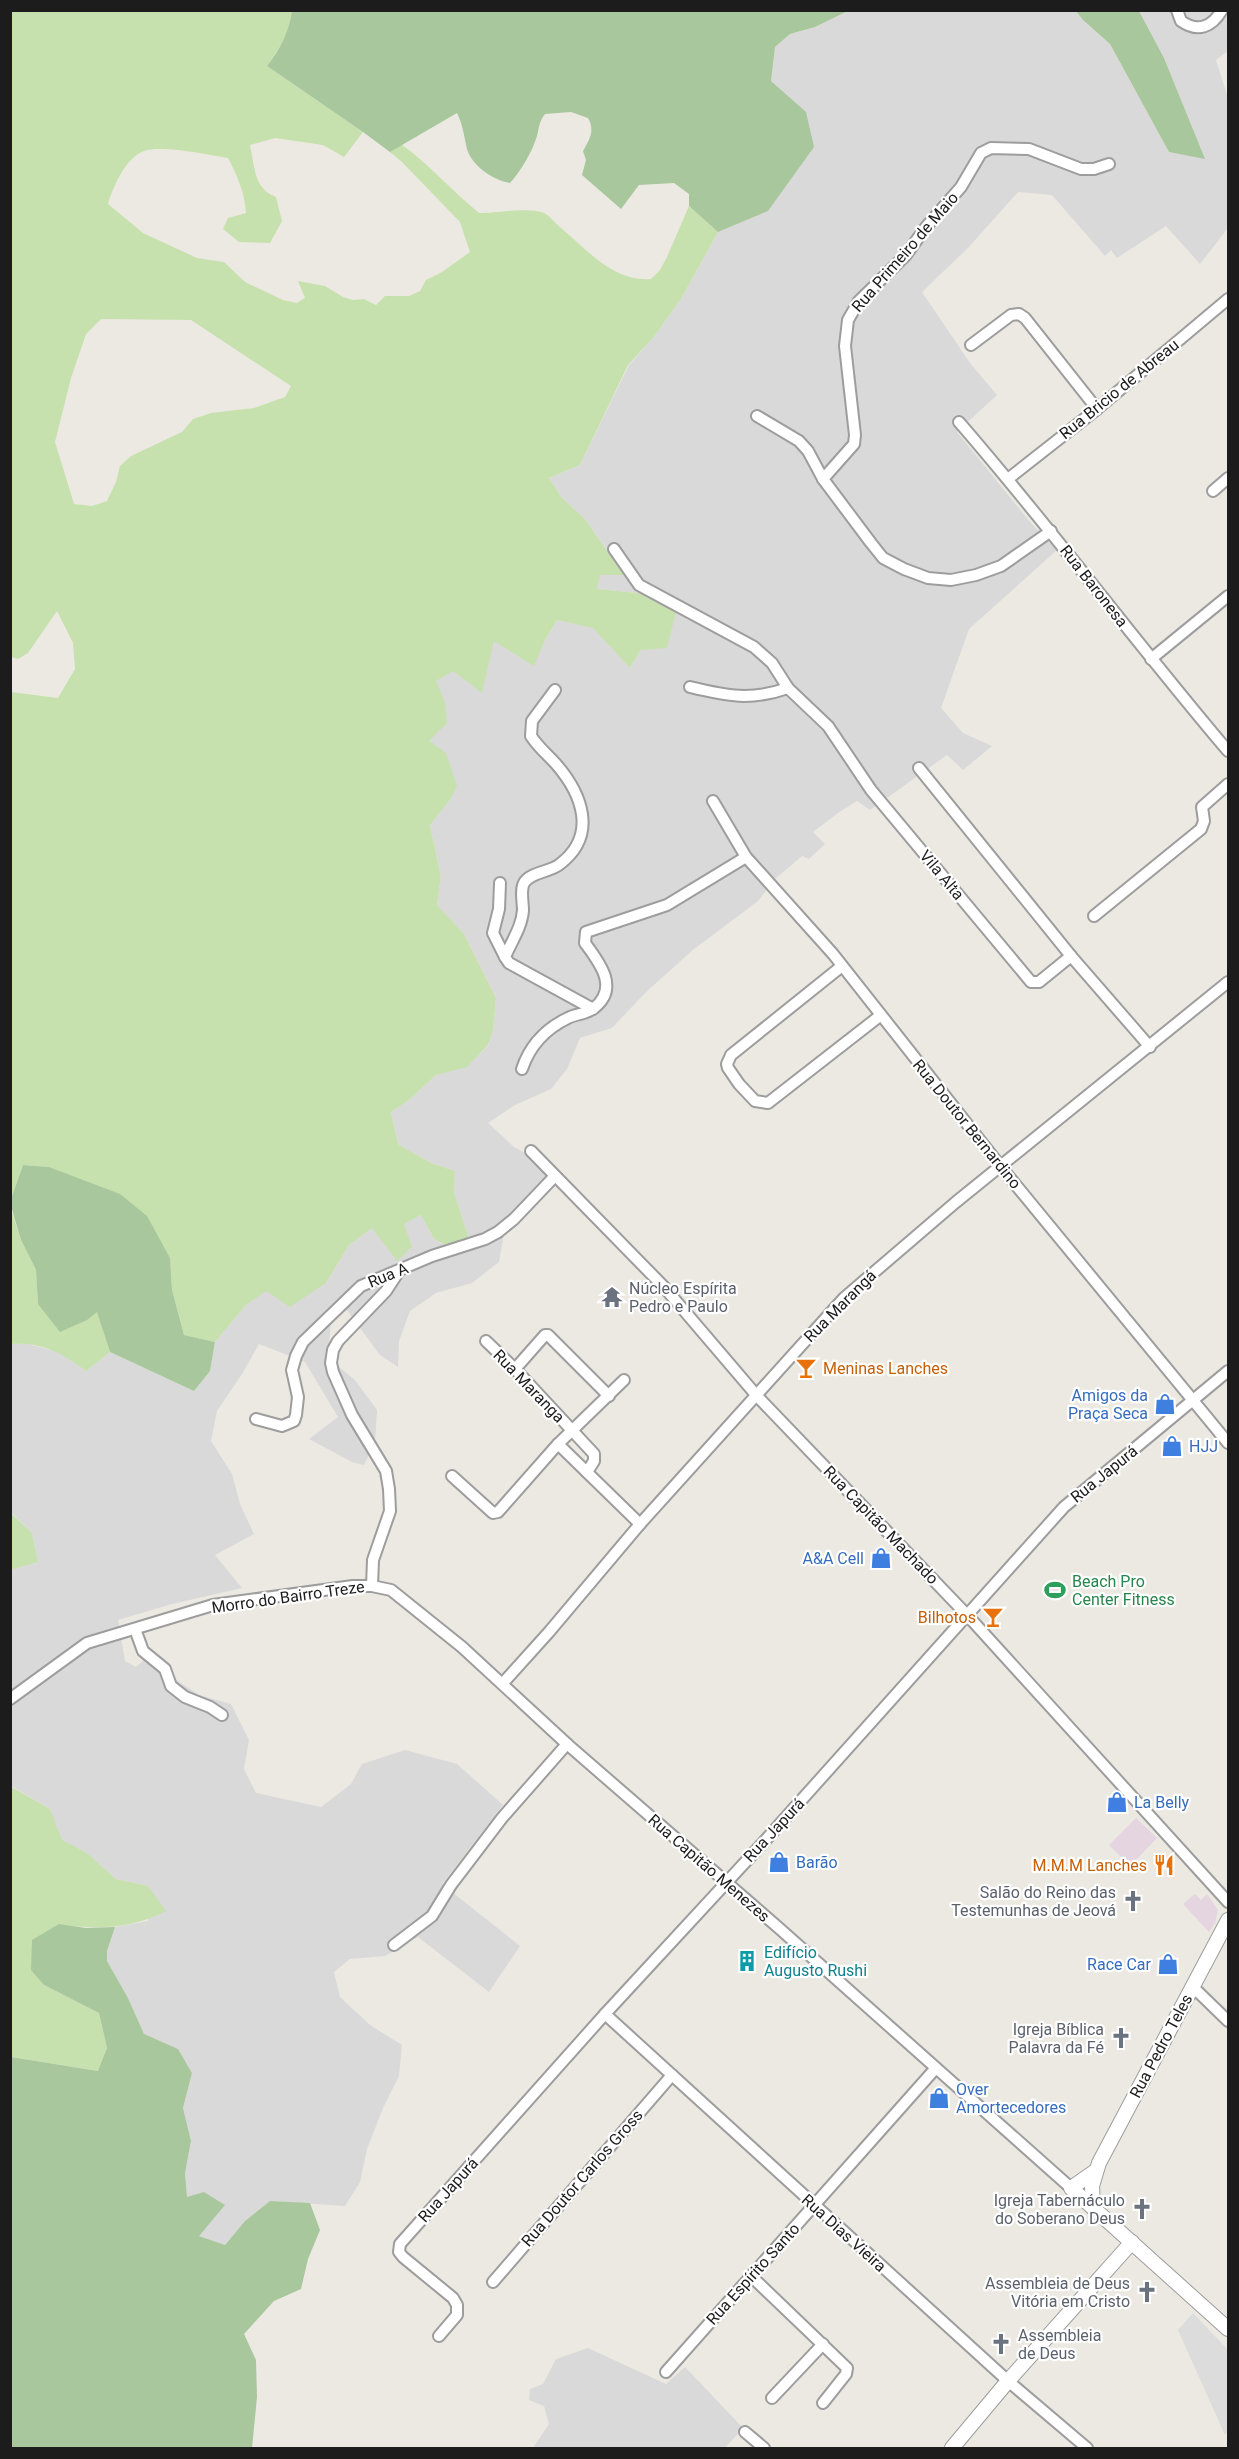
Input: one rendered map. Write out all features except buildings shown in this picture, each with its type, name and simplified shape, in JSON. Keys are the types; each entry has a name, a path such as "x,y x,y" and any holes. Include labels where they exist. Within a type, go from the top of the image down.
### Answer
{"street":[{"path":"1177,10 1181,21 1198,29 1216,20 1222,10"},
{"name":"Rua Primeiro de Maio","path":"823,479 854,444 855,435 845,346 848,320 859,301 906,255 926,227 961,187 981,153 991,148 1029,149 1081,170 1094,169 1108,164"},
{"name":"Rua Bricio de Abreau","path":"1008,479 1097,409 1228,299"},
{"path":"971,345 1011,315 1019,314 1025,318 1097,409"},
{"path":"757,416 799,441 817,463 823,479 883,558 904,569 928,578 951,580 976,575 1001,566 1051,531"},
{"name":"Rua Baronesa","path":"958,422 1051,531 1151,659 1228,751"},
{"path":"1213,491 1228,478"},
{"path":"614,549 639,585 754,647 772,663 788,688 770,694 740,697 690,687"},
{"path":"1151,659 1228,596"},
{"name":"Vila Alta","path":"788,688 828,726 871,790 1031,982 1039,982 1071,956"},
{"path":"505,957 522,916 523,885 526,880 555,868 568,858 577,848 582,832 584,815 573,789 531,736 532,721 555,690"},
{"path":"919,768 1071,956 1150,1047"},
{"path":"1094,916 1201,829 1204,821 1202,807 1228,783"},
{"name":"Rua Doutor Bernardino","path":"713,801 746,856 842,966 1001,1167 1228,1443"},
{"path":"522,1069 533,1045 543,1034 568,1017 593,1009 606,990 607,983 601,966 585,943 586,932 667,905 746,856"},
{"path":"500,883 499,909 493,933 509,963 593,1009"},
{"path":"842,966 731,1055 728,1068 739,1084 755,1101 768,1103 881,1015"},
{"name":"Rua Marangá","path":"502,1683 549,1632 640,1524 844,1298 956,1202 1150,1047 1228,981"},
{"name":"Rua Capitão Machado","path":"531,1151 664,1287 757,1396 968,1616 1228,1902"},
{"name":"Rua A","path":"256,1419 282,1426 294,1421 298,1397 292,1370 296,1356 303,1342 361,1286 432,1256 485,1239 498,1232 514,1219 554,1177"},
{"path":"372,1586 373,1560 390,1511 386,1471 352,1415 331,1363 333,1350 338,1341 386,1291 399,1271"},
{"path":"515,1370 545,1335 548,1335 609,1396"},
{"name":"Rua Maranga","path":"486,1341 572,1430"},
{"name":"Rua Japurá","path":"440,2336 457,2315 457,2306 453,2298 403,2257 399,2252 400,2244 1064,1507 1228,1371"},
{"name":"Rua Maranga","path":"452,1476 495,1513 558,1444 624,1380"},
{"path":"572,1430 594,1454 594,1461 587,1472"},
{"name":"Rua Maranga","path":"558,1444 640,1524"},
{"name":"Morro do Bairro Treze","path":"10,1699 87,1643 213,1605 353,1586 372,1586"},
{"name":"Rua Capitão Menezes","path":"372,1586 391,1590 502,1683 567,1744 1093,2207 1228,2329"},
{"path":"135,1629 143,1651 165,1669 174,1689 222,1715"},
{"path":"393,1945 432,1916 451,1885 502,1818 567,1744"},
{"name":"Rua Pedro Teles","path":"1093,2207 1094,2172 1228,1920"},
{"path":"1193,1987 1228,2021"},
{"name":"Rua Dias Vieira","path":"605,2014 1008,2381 1087,2448"},
{"name":"Rua Espírito Santo","path":"666,2372 935,2069"},
{"name":"Rua Doutor Carlos Gross","path":"493,2282 672,2075"},
{"name":"Rua Pedro Teles","path":"1071,2188 1094,2172"},
{"path":"952,2448 1008,2381 1132,2242"},
{"path":"750,2277 846,2366 847,2371 823,2403"},
{"path":"772,2398 823,2344"},
{"path":"745,2432 764,2448"}],"shaded area":[{"path":"848,11 1076,11 1110,44 1169,152 1204,158 1164,58 1139,11 1228,11 1228,51 1216,60 1228,98 1228,228 1200,264 1166,226 1117,258 1111,250 1105,256 1052,195 1018,192 967,249 922,292 970,363 997,395 957,432 1031,523 1057,550 969,629 941,708 963,733 992,746 963,770 947,755 870,810 857,801 838,813 813,832 825,844 809,859 802,856 775,879 758,901 694,949 645,993 612,1028 580,1038 567,1069 551,1089 515,1105 488,1123 514,1147 532,1157 551,1178 507,1217 499,1262 472,1283 436,1293 410,1311 399,1341 398,1367 380,1355 341,1302 331,1321 328,1358 355,1380 377,1410 375,1442 364,1465 352,1462 309,1439 338,1417 305,1362 259,1344 217,1411 211,1441 232,1474 240,1504 254,1534 215,1555 242,1588 172,1604 118,1620 125,1661 136,1667 145,1659 199,1695 231,1704 249,1740 244,1769 256,1793 321,1807 351,1784 362,1764 405,1750 457,1764 503,1805 442,1884 520,1946 489,1992 418,1937 385,1956 350,1959 334,1972 340,1997 370,2025 402,2045 399,2076 383,2108 367,2149 360,2182 345,2206 270,2201 245,2221 225,2245 199,2236 187,2197 185,2173 191,2141 183,2108 192,2073 177,2049 144,2035 128,1998 107,1961 107,1951 115,1927 148,1921 148,1886 116,1879 87,1853 61,1840 50,1809 11,1786 11,1570 38,1562 32,1533 11,1512 11,1344 24,1343 59,1352 86,1371 110,1352 194,1391 210,1371 215,1342 246,1305 266,1290 326,1283 349,1245 373,1227 403,1224 421,1215 434,1239 450,1247 469,1239 454,1192 455,1171 431,1163 398,1144 391,1112 409,1100 436,1075 467,1066 488,1046 493,1030 496,998 464,934 437,905 441,877 430,825 450,800 429,741 445,702 435,681 494,641 545,640 557,620 593,627 631,667 641,650 638,593 596,589 599,574 624,574 585,519 562,498 549,478 580,465 629,365 653,338 681,299 718,232 768,211 805,112 771,81 775,47 790,34 815,27"},
{"path":"1136,1818 1157,1838 1130,1866 1109,1845"},
{"path":"1195,1894 1201,1900 1207,1894 1218,1910 1215,1923 1209,1932 1183,1904"},
{"path":"1193,2313 1228,2350 1228,2431 1225,2435 1178,2330"},
{"path":"588,2348 666,2384 685,2367 743,2428 725,2448 533,2448 549,2424 544,2406 529,2400 530,2389 543,2384 556,2359"}],"green space":[{"path":"292,10 848,11 815,27 790,34 775,47 771,81 806,112 814,147 768,211 718,232 689,206 689,194 674,183 639,185 621,209 582,175 586,160 583,151 590,138 591,127 588,118 571,112 545,114 529,155 510,183 490,175 473,161 467,149 457,113 390,152 267,66 283,40"},
{"path":"11,11 292,11 283,40 267,66 363,132 344,157 323,145 275,138 250,145 256,176 263,188 276,197 282,221 270,243 239,242 223,229 228,218 246,213 240,184 228,158 162,149 144,151 131,159 126,166 113,189 108,204 143,233 197,258 224,262 245,282 283,300 297,303 305,298 298,281 325,286 343,297 353,300 364,299 376,305 385,296 409,296 420,291 426,280 442,272 470,252 460,222 390,152 401,144 479,213 522,210 544,213 602,263 613,270 638,279 651,279 660,270 689,206 718,232 681,299 653,338 628,365 580,465 549,478 562,498 585,519 624,575 600,575 597,589 638,593 676,612 667,648 641,650 630,668 593,628 557,620 534,666 494,641 482,693 453,671 436,681 445,702 447,723 429,741 446,753 457,786 450,800 430,825 441,877 437,905 464,934 496,998 493,1030 488,1045 467,1067 436,1075 409,1100 391,1112 398,1144 431,1163 455,1171 454,1192 469,1239 450,1247 434,1239 421,1215 404,1224 412,1247 397,1261 372,1228 349,1245 326,1283 290,1307 266,1291 246,1305 215,1342 184,1335 172,1290 170,1258 80,1180 49,1167 23,1165 11,1199 11,692 58,698 75,669 73,643 57,611 28,653 18,659 11,657","holes":["101,319 191,320 291,386 285,397 254,408 211,413 193,419 182,432 131,456 120,466 116,482 107,501 92,506 74,504 55,442 71,378 86,334"]},
{"path":"1076,11 1139,11 1164,58 1205,159 1169,152 1110,44"},
{"path":"23,1165 49,1167 120,1194 147,1216 170,1258 172,1290 184,1335 215,1342 210,1371 194,1391 110,1352 97,1312 87,1320 60,1332 38,1304 36,1270 21,1240 11,1206 11,1199"},
{"path":"10,1206 21,1240 36,1270 38,1304 97,1311 110,1352 86,1371 51,1350 33,1345 11,1344"},
{"path":"10,1512 32,1533 38,1562 11,1570"},
{"path":"10,1786 50,1809 62,1840 87,1853 116,1879 148,1886 166,1911 127,1925 87,1927 59,1924 44,1985 99,2013 107,2048 99,2071 11,2057"},
{"path":"59,1924 86,1928 115,1927 107,1951 107,1961 128,1998 144,2034 178,2049 192,2073 183,2108 191,2141 185,2173 187,2197 204,2192 225,2205 199,2236 225,2245 245,2221 270,2201 310,2203 320,2230 308,2259 301,2289 274,2301 244,2334 256,2360 257,2397 252,2448 11,2448 11,2057 98,2071 107,2048 99,2013 44,1985 31,1970 32,1940"}],"place":[{"name":"Núcleo Espírita Pedro e Paulo","path":"612,1297"},
{"name":"Meninas Lanches","path":"806,1368"},
{"name":"Amigos da Praça Seca","path":"1165,1404"},
{"name":"HJJ","path":"1172,1446"},
{"name":"A&A Cell","path":"881,1558"},
{"name":"Beach Pro Center Fitness","path":"1055,1590"},
{"name":"Bilhotos","path":"993,1617"},
{"name":"La Belly","path":"1117,1802"},
{"name":"Barão","path":"779,1862"},
{"name":"M.M.M Lanches","path":"1164,1865"},
{"name":"Salão do Reino das Testemunhas de Jeová","path":"1133,1901"},
{"name":"Edifício Augusto Rushi","path":"747,1961"},
{"name":"Race Car","path":"1168,1964"},
{"name":"Igreja Bíblica Palavra da Fé","path":"1121,2038"},
{"name":"Over Amortecedores","path":"939,2098"},
{"name":"Igreja Tabernáculo do Soberano Deus","path":"1142,2209"},
{"name":"Assembleia de Deus Vitória em Cristo","path":"1147,2292"},
{"name":"Assembleia de Deus","path":"1001,2344"}]}
